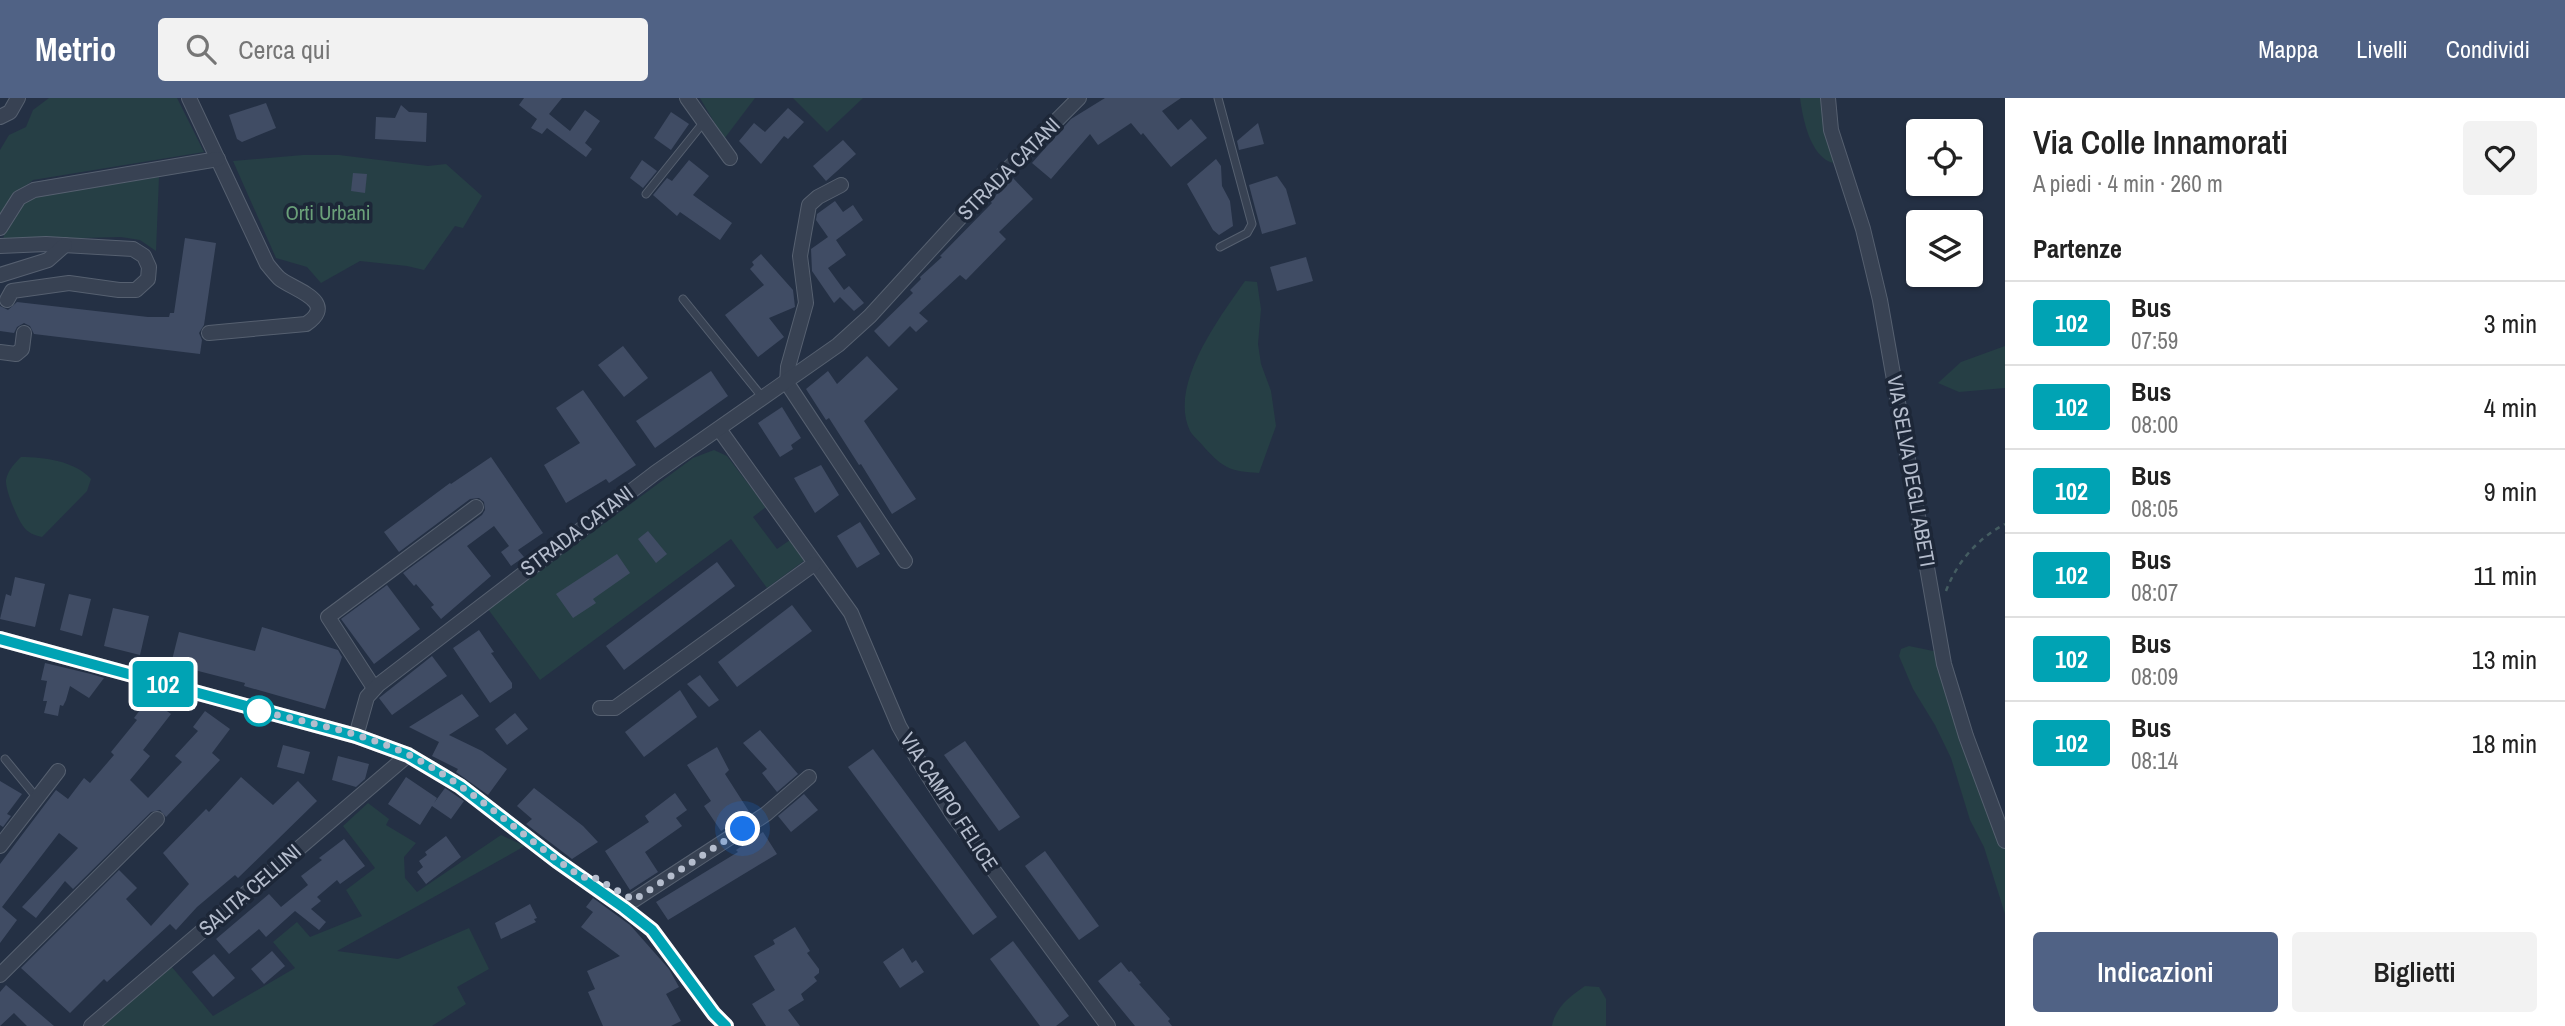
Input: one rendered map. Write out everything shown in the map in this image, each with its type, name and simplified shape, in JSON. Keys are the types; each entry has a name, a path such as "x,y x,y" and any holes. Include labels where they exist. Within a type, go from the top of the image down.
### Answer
{"street":[{"path":"0,117 9,112 18,98"},
{"path":"189,98 267,264 279,278 312,296 316,306 314,317 306,324 209,333"},
{"path":"687,98 730,158"},
{"name":"STRADA CATANI","path":"356,736 367,696 374,688 655,472 787,383 854,331 967,210 1079,98"},
{"name":"VIA SELVA DEGLI ABETI","path":"1829,98 1831,130 1863,229 1880,300 1944,664 1966,736 2005,841"},
{"path":"0,228 19,198 34,190 218,159"},
{"path":"841,185 809,205 800,256 806,303 788,367 787,383 905,561"},
{"path":"0,246 65,245 137,251 148,262 150,269 148,279 141,287 130,291 69,283 12,291 7,300"},
{"path":"0,275 48,260 65,245"},
{"path":"0,352 16,354 22,349 24,333"},
{"name":"VIA CAMPO FELICE","path":"719,429 851,613 899,726 953,815 1108,1026"},
{"path":"374,688 328,617 476,507"},
{"path":"600,708 615,708 814,564"},
{"path":"0,639 356,736 408,755 460,786 652,930"},
{"name":"SALITA CELLINI","path":"91,1026 408,755"},
{"path":"1,841 58,771"},
{"path":"634,900 766,814 809,777"},
{"path":"0,975 157,819"},
{"path":"583,878 590,875 634,900 652,930 714,1014 726,1026"}],"lane":[{"path":"1218,98 1252,224 1247,233 1220,247"},
{"path":"646,194 703,123"},
{"path":"683,299 763,399"},
{"path":"5,759 37,798"}],"path":[{"path":"1944,601 1956,567 1966,554 2005,524"}],"green space":[{"path":"49,98 177,98 204,152 33,180 0,216 0,150 9,135 26,127 33,110"},
{"path":"700,98 755,98 724,139"},
{"path":"793,98 863,98 827,132"},
{"path":"1800,98 1827,98 1839,164 1829,162 1815,148 1806,128"},
{"name":"Orti Urbani","path":"339,155 428,166 446,164 482,196 463,228 455,226 424,270 360,261 321,283 307,267 276,258 233,161"},
{"path":"159,177 156,251 140,240 121,237 3,240 13,216 32,197"},
{"path":"1245,281 1257,282 1261,309 1258,344 1261,364 1271,391 1276,426 1259,473 1234,470 1217,460 1190,431 1185,413 1186,393 1200,352"},
{"path":"2005,346 2005,388 1959,392 1938,383 1961,362"},
{"path":"714,450 727,456 766,507 753,517 777,549 790,540 805,560 767,588 731,539 540,680 488,609 693,458"},
{"path":"21,457 49,459 68,464 91,479 87,491 42,537 23,526 7,490 8,473"},
{"path":"1909,646 1938,652 2005,845 2005,914 1984,847 1970,820 1951,758 1913,689 1899,656 1901,649"},
{"path":"368,803 389,819 386,825 416,843 404,857 405,878 417,892 501,835 525,846 337,951 398,959 469,928 489,969 457,987 466,1004 432,1026 101,1026 171,966 213,1016 295,968 273,942 297,922 310,937 362,916 346,890 375,868 343,826"},
{"path":"1585,986 1599,987 1606,999 1606,1026 1552,1026 1560,1008"}],"building":[{"path":"524,98 562,98 549,114 570,131 585,110 600,121 585,143 592,149 586,157 547,128 542,134 531,128 537,119 519,105"},
{"path":"1105,98 1181,98 1162,111 1178,130 1191,119 1207,138 1171,167 1143,133 1141,135 1131,123 1098,145 1090,134 1051,179 1032,163 1071,119"},
{"path":"266,103 276,128 242,142 237,139 229,115"},
{"path":"401,105 409,112 427,113 426,142 375,139 376,117 395,118"},
{"path":"788,108 804,122 788,139 784,136 761,164 739,141 754,123 765,132"},
{"path":"671,112 689,124 671,150 654,138"},
{"path":"1258,123 1264,144 1239,150 1237,141"},
{"path":"843,140 856,154 826,181 813,166"},
{"path":"1216,159 1221,166 1222,186 1230,201 1233,226 1219,235 1213,230 1187,184"},
{"path":"642,160 657,171 643,188 630,178"},
{"path":"689,160 709,176 693,195 732,223 720,240 680,212 677,216 653,195 667,178 672,181"},
{"path":"353,173 367,174 365,193 351,191"},
{"path":"1277,176 1286,189 1296,224 1262,234 1249,185"},
{"path":"1013,178 1033,199 999,232 1006,239 966,280 960,275 919,313 928,321 916,332 910,326 889,347 874,331 913,293 910,290 920,277 942,257 940,256"},
{"path":"835,201 843,212 853,205 863,220 836,240 846,255 828,268 844,290 849,286 864,303 854,311 840,297 834,303 812,271 811,249 828,237 816,220 817,214"},
{"path":"185,238 216,243 204,325 199,333 202,340 200,354 34,334 30,326 24,323 17,327 14,333 0,331 0,306 8,310 17,302 169,317 170,313 174,313"},
{"path":"761,254 793,290 795,307 769,318 784,337 758,357 725,315 764,285 750,269 754,265 752,262"},
{"path":"1306,257 1313,281 1277,291 1270,267"},
{"path":"623,346 648,378 624,397 598,365"},
{"path":"867,356 898,389 864,421 916,499 892,514 861,464 859,465 829,418 826,420 806,389 828,371 837,384"},
{"path":"711,371 728,396 655,448 636,421"},
{"path":"583,390 636,465 609,483 606,479 566,503 544,465 580,443 556,408"},
{"path":"782,407 801,438 791,445 793,449 780,457 758,423"},
{"path":"491,457 543,533 518,550 524,557 511,566 501,552 509,546 494,526 467,546 491,576 441,619 431,607 434,605 403,573 482,515 485,510 484,502 479,498 470,499 399,552 384,532 450,483"},
{"path":"821,465 839,495 815,513 794,478"},
{"path":"860,522 880,554 857,568 837,536"},
{"path":"648,531 667,554 656,563 638,539"},
{"path":"617,554 630,573 593,599 596,603 573,618 556,594"},
{"path":"717,562 735,586 624,670 606,646"},
{"path":"15,577 45,584 35,627 0,619 6,594 11,596"},
{"path":"387,585 420,629 374,664 341,619"},
{"path":"69,594 91,599 82,636 60,630"},
{"path":"792,605 812,631 737,687 718,662"},
{"path":"113,608 149,616 140,655 104,646"},
{"path":"262,627 338,650 342,657 325,709 244,686 245,683 171,664 179,632 255,651"},
{"path":"479,630 512,683 512,688 490,703 453,648"},
{"path":"432,656 447,676 392,715 379,698"},
{"path":"45,663 104,678 89,698 70,686 63,706 60,705 58,716 44,713 47,701 43,701 47,681 41,680"},
{"path":"700,675 719,700 709,707 687,684"},
{"path":"680,690 697,717 644,757 625,732"},
{"path":"462,694 479,716 449,735 482,751 507,769 488,795 456,772 458,769 432,756 439,742 409,727"},
{"path":"149,698 171,714 143,750 150,756 130,780 148,798 182,762 175,756 198,731 193,727 205,711 230,729 212,753 220,760 166,817 160,810 151,812 73,889 65,881 36,918 22,907 78,848 59,833 2,907 17,920 0,943 0,864 56,790 68,799 84,778 90,783 114,755 111,752 137,720 134,718"},
{"path":"515,713 528,729 507,745 495,729"},
{"path":"760,730 798,774 777,792 762,773 767,769 743,743"},
{"path":"965,741 1020,817 999,831 944,755"},
{"path":"283,745 310,752 304,774 277,767"},
{"path":"717,747 729,770 725,774 750,813 721,831 704,806 711,801 687,765"},
{"path":"873,749 997,917 973,935 848,767"},
{"path":"338,756 369,764 365,779 356,787 332,780"},
{"path":"241,777 273,805 298,781 317,801 238,878 235,875 197,907 176,930 170,924 107,982 104,979 70,1013 21,968 119,870 137,888 126,899 151,926 189,884 163,853 206,809 209,812"},
{"path":"406,777 437,798 434,803 445,788 464,801 451,819 432,806 420,825 388,804"},
{"path":"0,781 22,794 7,814 11,816 3,827 0,825"},
{"path":"534,788 583,826 598,842 572,859 526,824 532,819 517,806"},
{"path":"675,793 687,810 676,818 682,826 645,852 658,872 630,890 605,851 649,822 645,816"},
{"path":"804,794 818,810 791,832 778,816"},
{"path":"763,832 777,854 668,920 656,902 738,852 736,850"},
{"path":"446,836 461,857 426,884 417,872 423,867 419,861 427,855 425,852"},
{"path":"344,839 365,866 340,884 337,880 317,897 321,901 311,909 326,922 319,930 295,911 266,937 259,929 229,954 216,939 269,894 281,907 308,885 301,876"},
{"path":"1045,851 1099,926 1079,940 1025,866"},
{"path":"593,898 630,925 669,969 679,987 666,994 681,1021 671,1026 603,1026 588,992 595,989 587,971 620,956 581,927 593,912 586,907"},
{"path":"530,904 537,918 534,919 536,922 501,939 495,923"},
{"path":"795,927 810,951 807,953 819,969 819,973 814,977 817,981 801,994 804,1000 788,1010 800,1026 766,1026 752,1004 775,990 754,956 775,944 773,940"},
{"path":"1013,941 1069,1016 1056,1026 1040,1026 990,959"},
{"path":"903,948 912,963 916,960 924,972 900,988 883,962"},
{"path":"272,951 285,966 264,984 251,969"},
{"path":"214,954 235,978 213,997 192,972"},
{"path":"1121,962 1170,1019 1168,1021 1172,1026 1135,1026 1098,981"},
{"path":"6,985 54,1026 27,1026 14,1013 0,1026 0,992"}],"bus line":[{"name":"102","path":"0,639 356,736 408,755 460,786 652,930 714,1014 726,1026"}],"route":[{"path":"259,711 250,708 356,736 408,755 460,786 583,878 590,875 634,900 743,829"}]}
